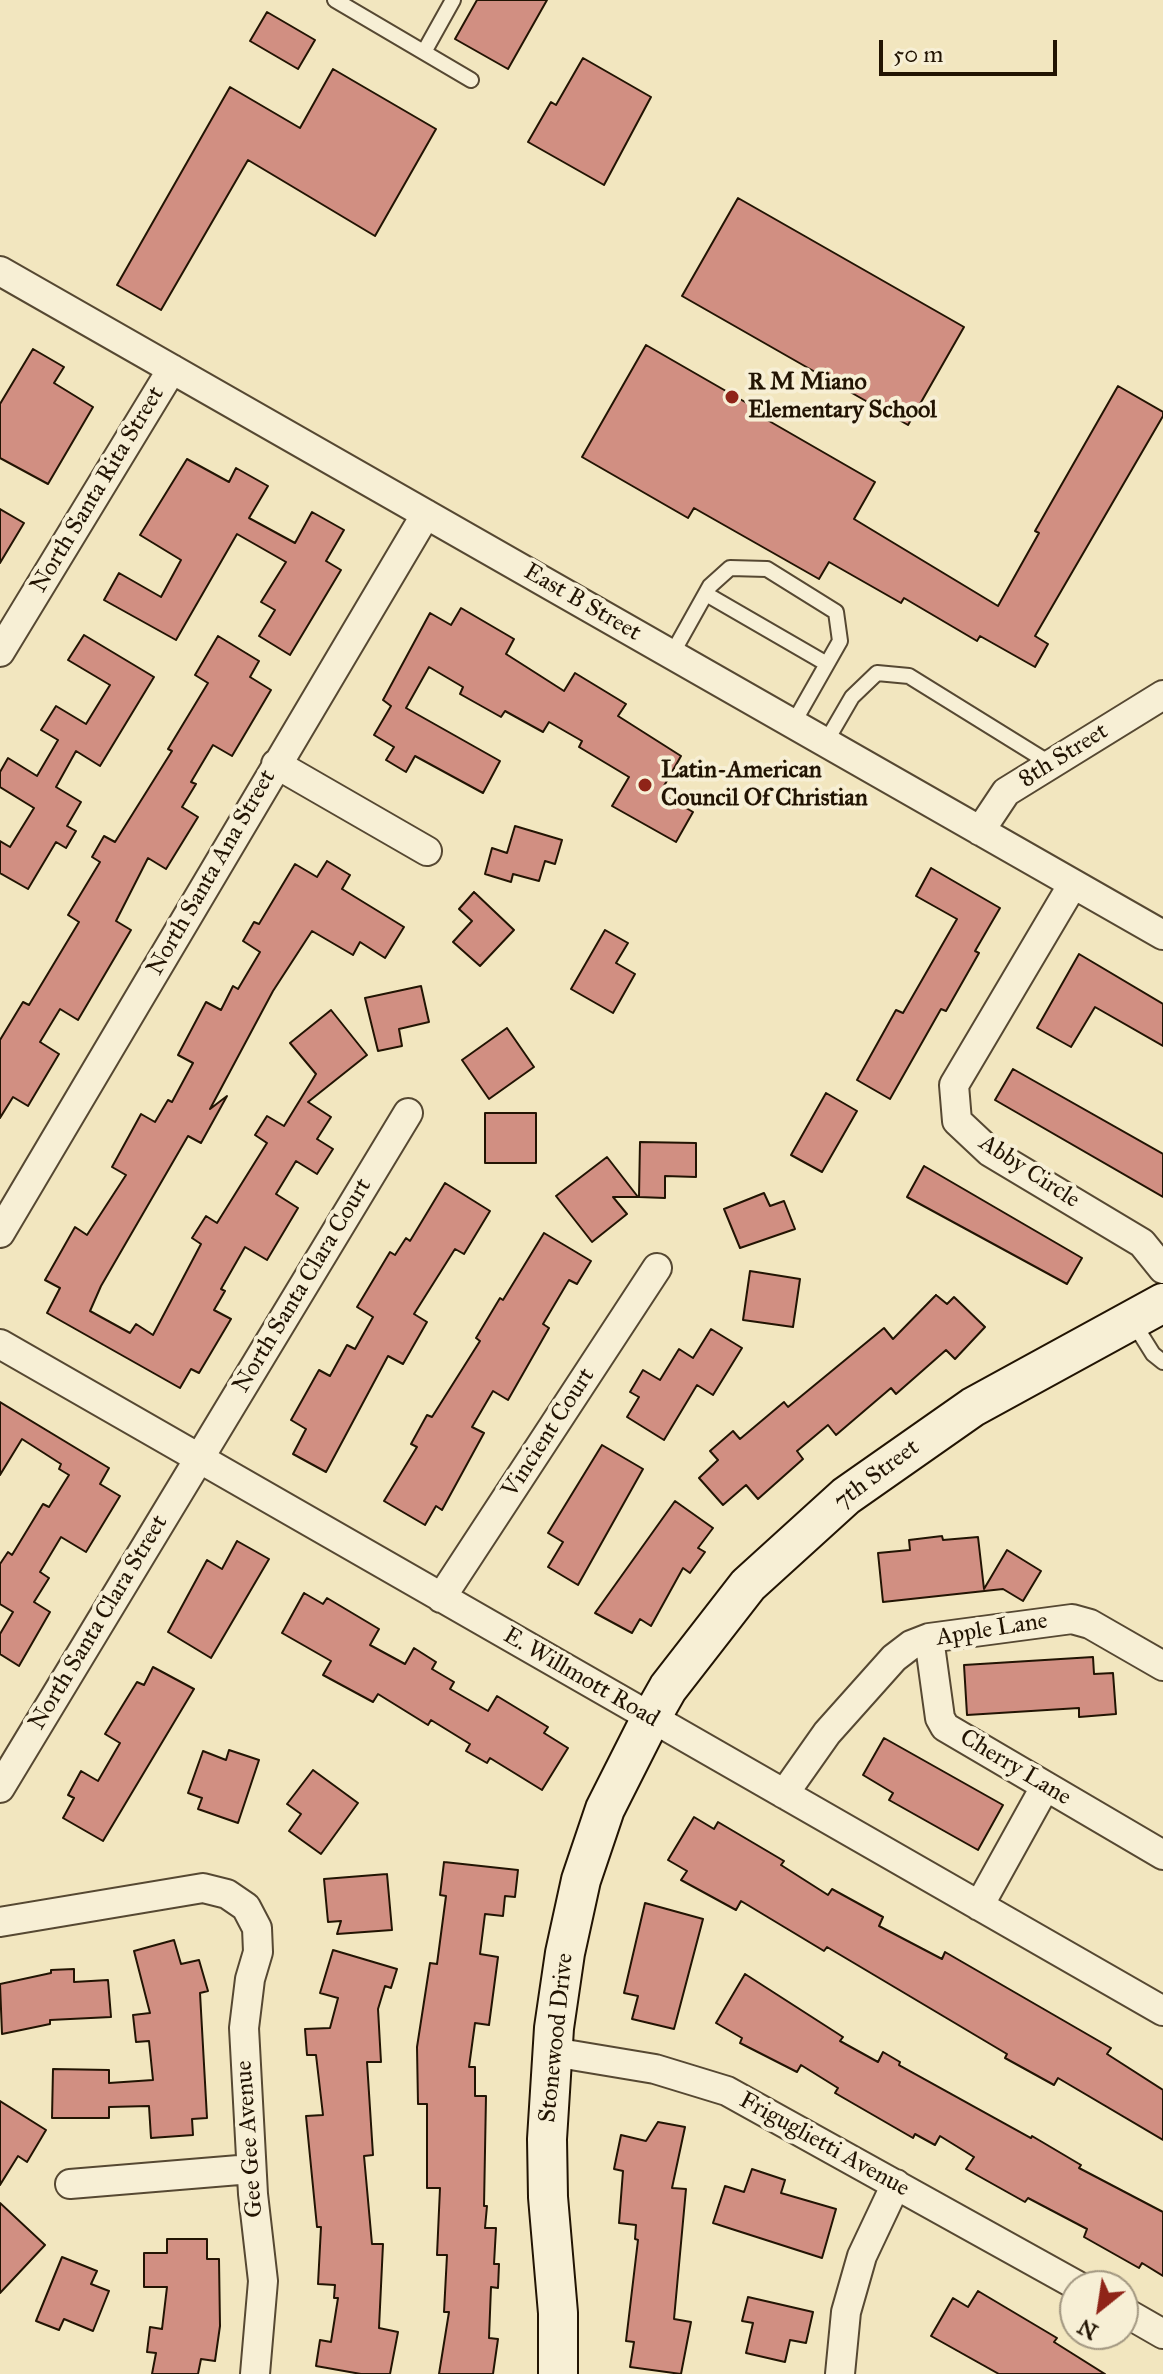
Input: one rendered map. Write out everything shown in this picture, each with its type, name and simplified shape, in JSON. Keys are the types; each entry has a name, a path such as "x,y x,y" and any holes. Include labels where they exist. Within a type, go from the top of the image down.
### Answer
{"street":[{"name":"East B Street","path":"0,271 827,740 1163,935"},
{"name":"North Santa Rita Street","path":"0,652 172,369"},
{"name":"North Santa Ana Street","path":"0,1233 426,514"},
{"name":"8th Street","path":"980,831 1006,792 1163,695"},
{"path":"276,764 427,851"},
{"name":"Abby Circle","path":"1073,884 954,1085 957,1121 990,1152 1142,1243 1163,1269"},
{"name":"North Santa Clara Court","path":"198,1458 408,1113"},
{"name":"Vincient Court","path":"441,1598 657,1268"},
{"name":"7th Street","path":"651,1718 686,1662 748,1585 834,1506 973,1407 1148,1312"},
{"name":"E. Willmott Road","path":"0,1344 1163,2011"},
{"name":"North Santa Clara Street","path":"0,1788 198,1458"},
{"name":"Apple Lane","path":"784,1794 827,1733 894,1658 911,1645 929,1638 1072,1619 1090,1624 1163,1666"},
{"name":"Cherry Lane","path":"929,1638 940,1718 945,1727 1163,1855"},
{"name":"Stonewood Drive","path":"558,2374 558,2313 548,2197 553,2052 565,1953 581,1880 605,1809 651,1718"},
{"path":"979,1906 1045,1787"},
{"name":"Gee Gee Avenue","path":"0,1922 203,1888 227,1894 246,1907 257,1928 258,1952 250,1979 244,2028 251,2169 263,2281 255,2374"},
{"name":"Friguglietti Avenue","path":"553,2052 655,2069 727,2091 1059,2275"},
{"path":"70,2184 251,2169"},
{"path":"840,2374 846,2312 862,2256 896,2184"},
{"path":"1139,2320 1163,2334"}],"lane":[{"path":"335,0 471,80"},
{"path":"424,52 453,0"},
{"path":"672,654 706,594 730,568 767,569 836,612 840,641 794,722"},
{"path":"706,594 827,664"},
{"path":"827,740 852,697 877,673 909,676 1051,764"},
{"path":"1148,1312 1153,1354 1163,1362"}],"building":[{"path":"477,0 547,0 508,69 455,39"},
{"path":"267,12 315,40 298,69 250,41"},
{"path":"583,58 651,97 604,185 528,142 551,102 556,105"},
{"path":"333,69 436,129 375,236 248,160 161,310 117,285 230,87 300,128"},
{"path":"738,198 964,327 908,425 682,296"},
{"path":"646,345 875,482 854,519 998,606 1039,533 1035,531 1118,386 1163,412 1163,416 1035,636 1048,644 1035,667 980,636 977,641 904,598 901,603 829,562 819,579 694,508 688,518 582,457"},
{"path":"33,349 64,367 54,383 93,407 48,484 0,458 0,404"},
{"path":"187,459 229,482 236,468 268,486 249,518 295,543 312,512 344,530 326,561 341,570 290,655 259,636 275,610 261,602 286,562 237,534 176,640 104,600 119,573 161,597 181,560 140,535"},
{"path":"0,509 24,523 0,563"},
{"path":"461,608 514,639 506,654 564,691 575,673 626,704 618,716 681,756 660,793 693,812 676,842 612,806 629,777 579,747 582,741 549,722 543,732 505,711 501,717 460,694 463,687 429,667 406,708 500,761 483,793 415,756 406,772 386,760 394,747 374,735 391,706 383,700 430,613 451,625"},
{"path":"84,635 154,677 100,766 76,751 56,787 81,802 67,826 76,831 66,848 56,842 28,889 0,873 0,841 10,847 34,808 0,787 0,772 8,758 37,776 58,740 41,730 56,706 86,724 110,685 68,660"},
{"path":"218,636 259,661 250,677 271,690 232,756 213,745 191,782 196,784 182,807 198,817 166,869 148,858 116,921 131,930 78,1020 60,1009 40,1042 59,1054 28,1106 13,1097 0,1118 0,1040 23,1002 29,1005 79,922 68,915 100,862 92,857 104,836 115,842 172,751 168,749 208,683 195,675"},
{"path":"515,826 562,840 555,864 545,861 539,881 513,874 511,882 485,874 492,848 507,853"},
{"path":"327,861 350,875 342,889 404,927 385,958 360,942 353,955 312,931 273,991 210,1109 227,1096 201,1143 188,1136 101,1286 90,1311 130,1333 136,1324 153,1335 201,1244 192,1238 206,1216 217,1223 267,1143 255,1135 267,1116 284,1126 316,1074 290,1043 331,1010 367,1055 308,1102 331,1117 317,1139 333,1149 317,1174 296,1161 276,1194 298,1208 267,1260 245,1247 221,1289 225,1291 214,1310 231,1319 199,1373 191,1369 180,1388 47,1313 60,1288 45,1280 75,1227 87,1235 126,1175 112,1167 141,1114 155,1122 168,1100 172,1102 193,1063 178,1055 206,1002 221,1010 233,986 238,989 260,952 243,941 254,922 259,924 295,864 317,877"},
{"path":"931,868 1000,908 946,1011 941,1009 890,1099 857,1080 896,1010 903,1013 957,919 916,896"},
{"path":"474,892 514,930 480,966 453,942 472,921 459,909"},
{"path":"605,930 628,943 616,963 635,974 613,1013 571,989"},
{"path":"1079,954 1163,1004 1163,1046 1095,1007 1071,1047 1037,1028"},
{"path":"421,986 429,1022 399,1029 402,1046 378,1051 365,998"},
{"path":"507,1028 534,1067 489,1099 462,1060"},
{"path":"1013,1069 1163,1154 1163,1197 995,1100"},
{"path":"826,1093 857,1111 822,1172 791,1155"},
{"path":"485,1113 536,1113 536,1163 485,1163"},
{"path":"640,1142 696,1143 696,1177 665,1176 665,1198 639,1197"},
{"path":"607,1157 638,1197 613,1197 627,1214 592,1242 556,1196"},
{"path":"924,1166 1082,1258 1067,1284 907,1197"},
{"path":"445,1183 490,1211 464,1254 455,1249 414,1314 427,1322 403,1364 388,1356 326,1472 293,1454 306,1429 291,1420 319,1370 330,1376 347,1345 355,1349 373,1317 357,1307 390,1252 395,1255 406,1238 410,1241"},
{"path":"764,1193 770,1206 784,1201 795,1229 740,1248 724,1209"},
{"path":"544,1233 591,1261 577,1284 569,1280 543,1324 549,1328 508,1400 493,1391 472,1427 484,1433 442,1510 436,1506 425,1525 384,1501 417,1447 411,1444 427,1415 432,1417 480,1341 476,1338 500,1298 503,1300"},
{"path":"750,1271 800,1279 793,1327 743,1320"},
{"path":"936,1295 947,1304 954,1297 985,1327 955,1359 946,1350 896,1394 891,1388 836,1435 828,1425 797,1451 803,1459 758,1499 746,1485 723,1505 699,1478 718,1460 710,1451 733,1431 740,1439 784,1402 788,1407 884,1328 893,1339"},
{"path":"711,1329 742,1348 713,1395 697,1385 664,1440 627,1417 639,1397 630,1392 643,1370 660,1380 679,1349 693,1358"},
{"path":"0,1402 109,1468 100,1484 120,1496 86,1552 61,1537 40,1572 49,1578 34,1602 50,1612 19,1666 0,1654 0,1634 13,1612 0,1604 0,1564 8,1552 12,1555 43,1504 49,1507 69,1475 59,1469 61,1464 22,1439 0,1475"},
{"path":"602,1445 643,1469 578,1585 548,1567 563,1542 548,1533"},
{"path":"675,1501 713,1528 698,1548 705,1552 690,1573 683,1568 651,1626 640,1619 632,1633 595,1613"},
{"path":"942,1536 943,1540 978,1537 984,1589 1007,1550 1041,1571 1023,1601 1003,1589 883,1602 878,1553 910,1550 909,1540"},
{"path":"237,1541 269,1559 211,1658 168,1632 207,1560 222,1569"},
{"path":"304,1593 323,1604 327,1598 379,1629 370,1645 405,1664 414,1648 436,1662 432,1669 454,1682 450,1689 488,1711 497,1696 548,1727 544,1733 568,1748 542,1790 490,1758 487,1763 466,1751 470,1744 431,1720 428,1725 378,1694 373,1702 323,1675 331,1661 282,1633"},
{"path":"1093,1657 1094,1674 1113,1673 1116,1714 1079,1717 1079,1708 967,1715 964,1665"},
{"path":"153,1667 194,1689 103,1841 63,1818 74,1798 68,1795 81,1771 98,1781 120,1743 105,1734 137,1682 144,1685"},
{"path":"884,1738 1003,1805 978,1850 889,1800 893,1793 863,1775"},
{"path":"229,1750 259,1760 238,1823 198,1809 202,1798 188,1793 203,1751 226,1760"},
{"path":"313,1770 358,1803 321,1854 289,1831 301,1814 287,1804"},
{"path":"694,1817 714,1829 718,1822 784,1861 781,1865 828,1895 832,1889 883,1917 879,1926 942,1959 945,1952 1111,2048 1107,2054 1163,2090 1163,2140 1058,2078 1054,2085 1005,2058 1007,2054 827,1947 824,1951 741,1901 736,1910 681,1880 687,1871 668,1860"},
{"path":"444,1862 518,1870 515,1897 505,1896 503,1916 485,1914 480,1954 498,1957 489,2025 475,2023 469,2067 475,2067 475,2096 486,2096 485,2228 496,2228 494,2264 499,2264 498,2288 491,2287 489,2338 498,2339 493,2374 439,2374 449,2312 444,2312 447,2255 437,2255 440,2188 427,2188 427,2104 418,2104 417,2047 430,1963 437,1964 446,1896 440,1895"},
{"path":"387,1874 392,1930 337,1934 341,1921 328,1922 324,1879"},
{"path":"645,1903 703,1919 674,2029 632,2019 638,1996 624,1993"},
{"path":"174,1940 181,1964 199,1960 208,1991 200,1993 207,2118 192,2119 193,2135 151,2138 149,2106 109,2107 109,2118 52,2118 53,2069 109,2070 109,2083 153,2080 149,2041 136,2042 133,2015 150,2013 134,1951"},
{"path":"333,1950 397,1969 391,1988 385,1986 378,2009 381,2062 367,2062 373,2155 364,2156 372,2244 383,2244 379,2328 398,2332 390,2374 361,2374 316,2366 320,2340 331,2342 338,2298 334,2298 335,2285 318,2284 321,2227 317,2227 306,2116 323,2115 316,2055 307,2055 305,2029 330,2028 338,1998 320,1993"},
{"path":"74,1969 74,1982 108,1980 111,2017 50,2020 50,2024 2,2034 0,1984 51,1973 51,1970"},
{"path":"745,1974 843,2037 840,2041 878,2062 883,2052 900,2062 899,2065 1081,2165 1079,2168 1163,2212 1163,2276 1142,2263 1139,2268 1084,2237 1087,2229 1028,2198 1025,2202 966,2169 974,2157 940,2136 935,2145 915,2134 913,2138 835,2093 838,2088 801,2065 797,2072 740,2043 742,2038 716,2023"},
{"path":"0,2101 46,2130 27,2162 18,2156 0,2185"},
{"path":"658,2122 685,2127 672,2188 686,2189 674,2319 691,2322 681,2374 630,2367 634,2342 626,2341 638,2240 635,2239 636,2225 619,2223 623,2171 614,2169 621,2135 646,2141"},
{"path":"752,2169 785,2180 781,2193 836,2209 822,2258 713,2223 725,2186 744,2192"},
{"path":"0,2203 45,2245 0,2293"},
{"path":"167,2239 207,2239 207,2259 219,2259 220,2326 215,2361 201,2359 198,2374 152,2374 156,2353 147,2352 150,2327 162,2329 167,2287 144,2287 144,2253 167,2253"},
{"path":"62,2257 97,2271 91,2284 109,2291 93,2331 64,2319 59,2330 36,2321"},
{"path":"978,2291 1057,2338 1054,2342 1059,2345 1059,2350 1067,2350 1105,2374 999,2374 931,2336 953,2298 968,2307"},
{"path":"748,2297 813,2312 806,2343 790,2340 785,2362 746,2353 753,2323 742,2321"}],"place":[{"name":"R M Miano Elementary School","path":"732,397"},
{"name":"Latin-American Council Of Christian","path":"645,785"}]}
